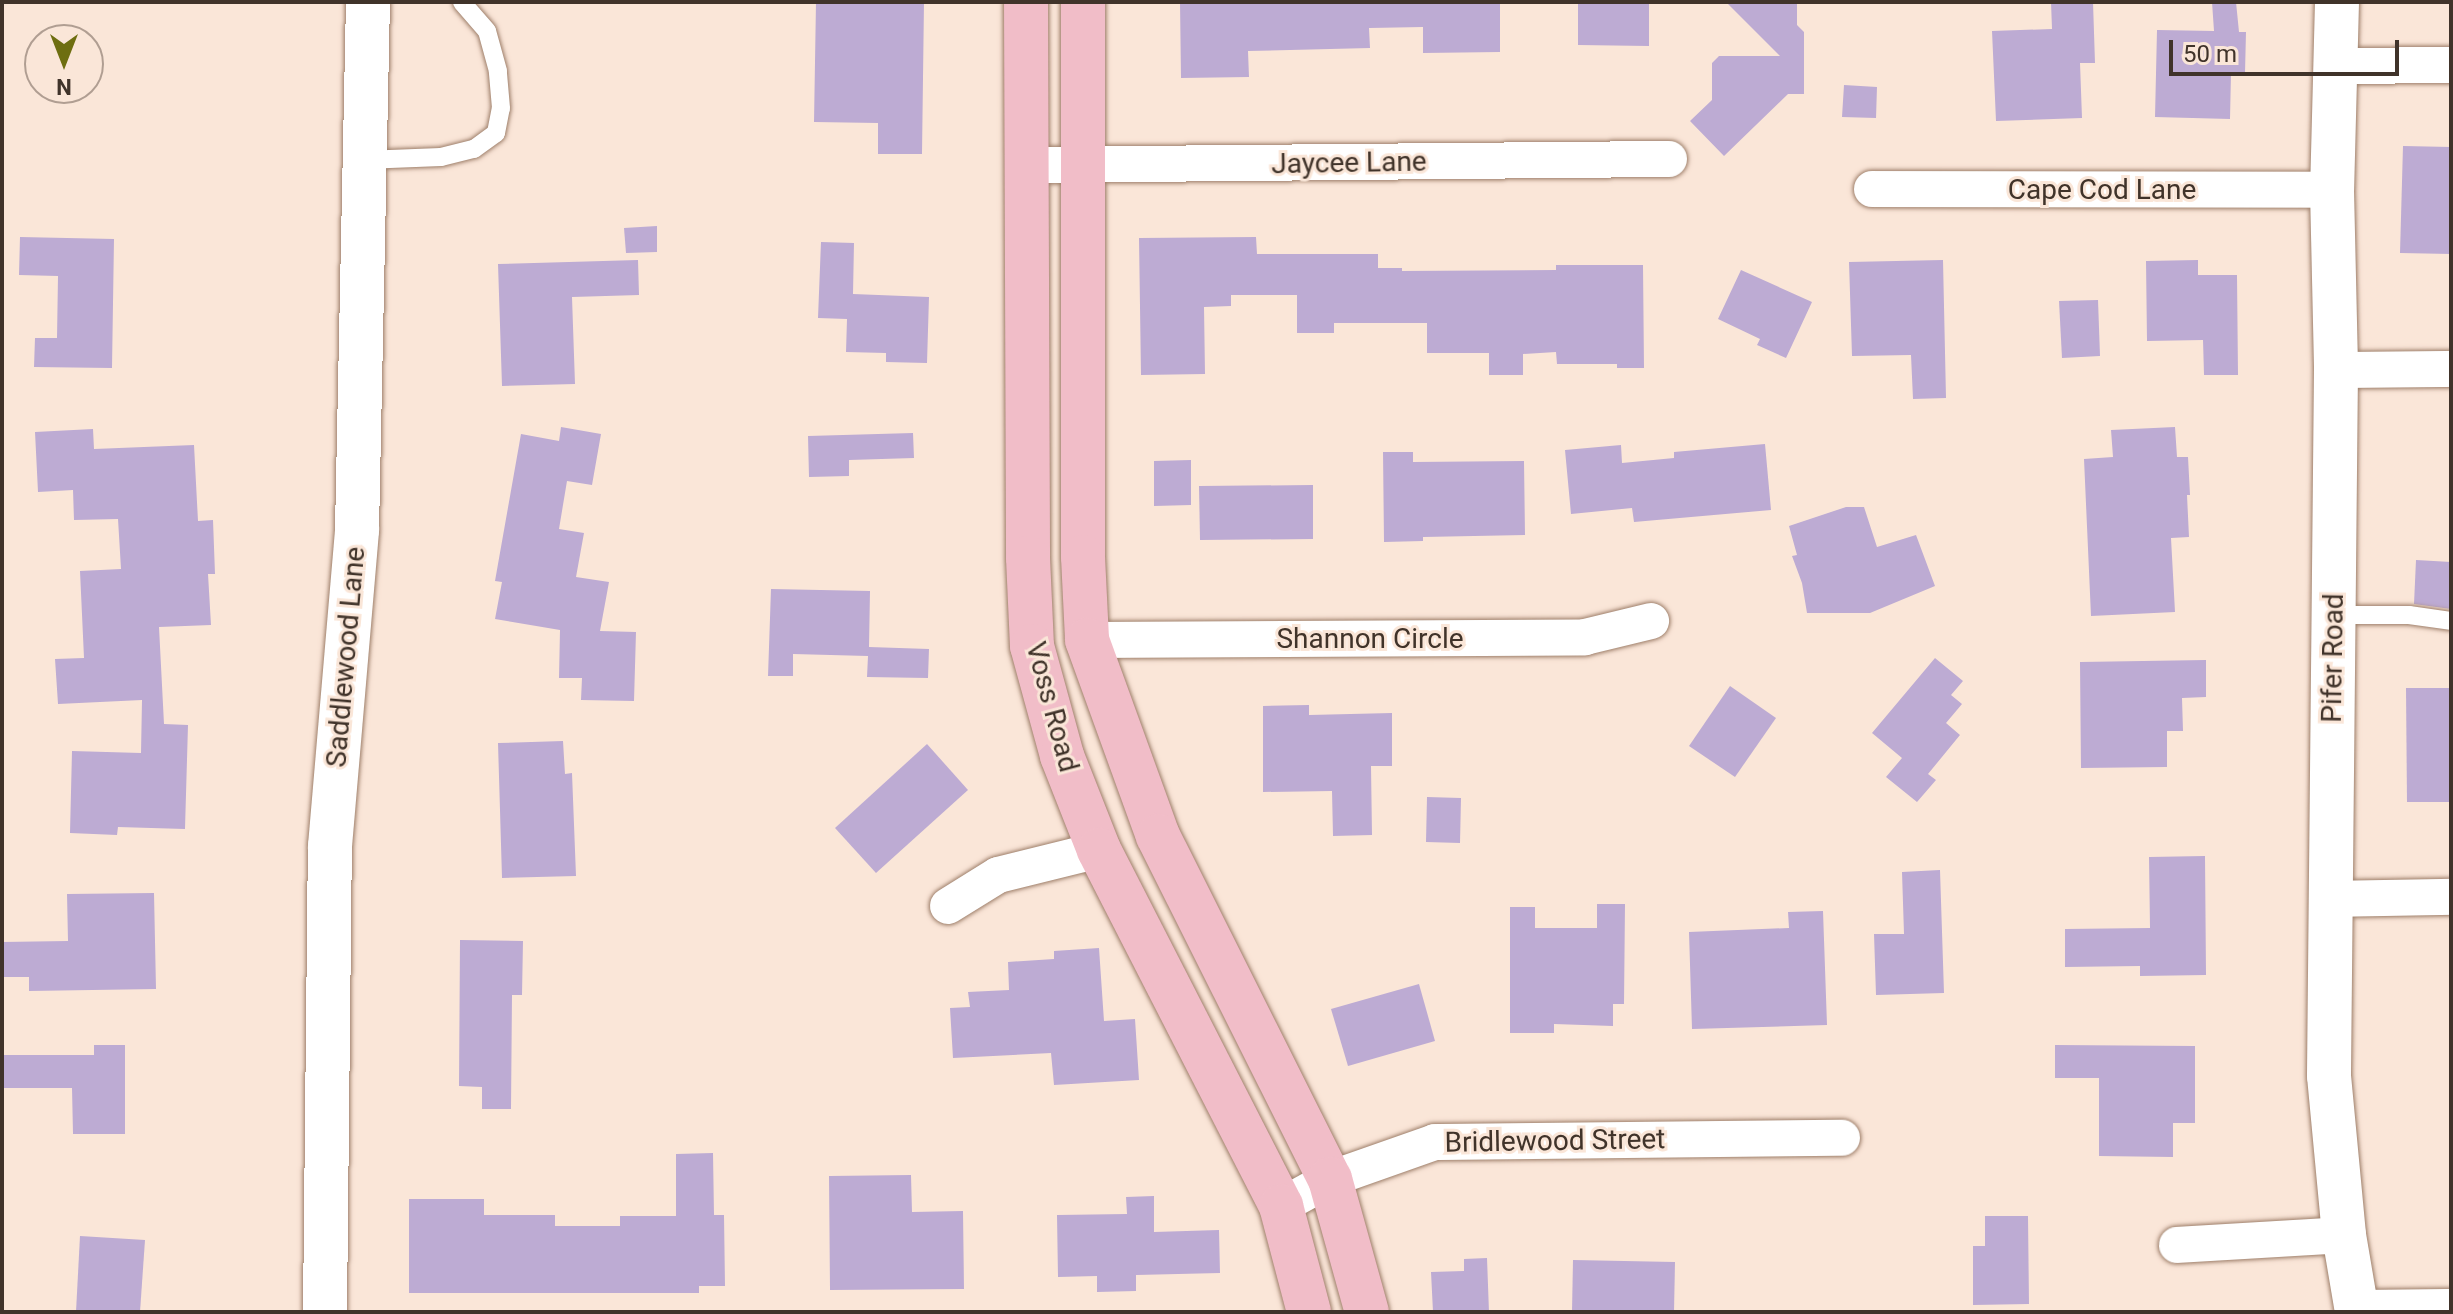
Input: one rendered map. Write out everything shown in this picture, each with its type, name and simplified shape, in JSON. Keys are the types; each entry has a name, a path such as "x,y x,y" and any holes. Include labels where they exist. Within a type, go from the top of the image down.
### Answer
{"main road":[{"name":"Voss Road","path":"1026,2 1028,558 1032,646 1062,756 1099,850 1281,1206 1309,1312"},
{"name":"Voss Road","path":"1083,2 1083,557 1087,640 1158,836 1330,1179 1367,1312"},
{"path":"1028,558 1083,557"}],"street":[{"name":"Saddlewood Lane","path":"325,1312 330,846 357,530 368,2"},
{"name":"Pifer Road","path":"2337,2 2338,66 2332,190 2336,370 2329,1076 2344,1235 2356,1310"},
{"path":"2338,66 2451,65"},
{"name":"Jaycee Lane","path":"1028,165 1669,159"},
{"name":"Cape Cod Lane","path":"1872,189 2332,190"},
{"path":"2336,370 2451,369"},
{"name":"Shannon Circle","path":"1087,640 1585,637 1651,621"},
{"path":"948,906 998,875 1099,850"},
{"path":"2331,899 2451,897"},
{"name":"Bridlewood Street","path":"1281,1206 1330,1179 1435,1142 1842,1138"},
{"path":"2177,1245 2344,1235"},
{"path":"2356,1310 2451,1307"}],"lane":[{"path":"364,160 441,157 474,149 496,133 501,108 498,71 487,31 462,2"},
{"path":"2333,615 2409,615 2451,621"}],"building":[{"path":"816,2 924,2 922,154 878,154 878,123 814,122"},
{"path":"1180,2 1500,2 1500,52 1423,53 1423,27 1369,28 1370,48 1248,51 1249,77 1181,78"},
{"path":"1578,2 1649,2 1649,46 1578,45"},
{"path":"1726,2 1797,2 1797,25 1804,32 1804,94 1788,94 1724,156 1690,121 1712,100 1712,63 1719,56 1780,56"},
{"path":"2051,2 2093,2 2095,63 2080,63 2082,118 1996,121 1992,31 2052,29"},
{"path":"2212,2 2236,2 2239,32 2246,32 2245,73 2231,73 2230,119 2155,117 2157,30 2214,31"},
{"path":"1844,85 1877,87 1876,118 1842,117"},
{"path":"2403,146 2451,147 2451,254 2400,253"},
{"path":"657,226 657,252 626,253 624,228"},
{"path":"20,237 114,239 112,368 34,367 35,338 57,338 58,276 19,275"},
{"path":"1256,237 1257,254 1378,254 1378,268 1402,268 1402,271 1556,270 1556,265 1643,265 1644,368 1617,368 1617,364 1557,364 1556,352 1523,354 1523,375 1489,375 1489,353 1427,353 1427,323 1334,323 1334,333 1297,333 1297,295 1231,295 1231,306 1204,307 1205,374 1141,375 1139,238"},
{"path":"821,242 854,243 853,294 929,297 927,363 886,362 886,353 846,352 847,319 818,318"},
{"path":"638,260 639,295 572,297 575,384 502,386 498,264"},
{"path":"1943,260 1946,398 1913,399 1911,355 1852,356 1849,262"},
{"path":"2198,260 2198,275 2237,275 2238,375 2204,375 2203,340 2147,341 2146,261"},
{"path":"1741,270 1812,302 1786,358 1757,345 1760,339 1718,319"},
{"path":"2098,300 2100,356 2062,358 2059,301"},
{"path":"561,427 601,434 592,485 567,481 559,529 584,533 576,577 609,582 600,631 636,632 634,701 581,700 582,678 559,678 560,630 495,619 502,582 495,581 521,434 559,441"},
{"path":"2175,427 2177,457 2188,457 2190,495 2187,495 2189,537 2171,538 2175,612 2091,616 2084,459 2113,457 2111,430"},
{"path":"93,429 94,449 194,445 198,521 213,520 215,574 208,574 211,625 159,627 164,724 188,725 185,829 118,827 117,835 70,833 72,751 141,753 142,700 58,704 55,659 84,658 80,571 121,569 118,519 74,520 73,490 38,492 35,432"},
{"path":"913,433 914,458 849,460 849,476 809,477 808,436"},
{"path":"1765,444 1771,510 1634,522 1632,508 1571,514 1565,450 1621,445 1622,463 1674,458 1674,452"},
{"path":"1383,452 1413,452 1413,462 1524,461 1525,535 1423,537 1423,541 1384,542"},
{"path":"1191,460 1191,505 1154,506 1154,461"},
{"path":"1313,485 1313,539 1200,540 1199,486"},
{"path":"1846,507 1864,507 1877,547 1916,535 1935,586 1870,613 1807,613 1802,583 1792,556 1797,555 1789,526"},
{"path":"2416,560 2451,562 2451,609 2414,604"},
{"path":"771,589 870,591 869,647 929,649 928,678 867,677 868,656 793,654 793,676 768,676"},
{"path":"1935,658 1963,681 1951,695 1962,704 1946,723 1960,735 1928,774 1936,780 1917,802 1886,777 1902,758 1872,733"},
{"path":"2206,660 2206,697 2182,698 2183,731 2167,731 2167,767 2081,768 2080,662"},
{"path":"1730,686 1776,718 1735,777 1689,746"},
{"path":"2406,688 2450,688 2451,802 2407,802"},
{"path":"1309,705 1309,715 1392,713 1392,766 1371,766 1372,835 1333,836 1332,791 1263,792 1263,706"},
{"path":"563,741 565,774 572,773 576,876 502,878 498,743"},
{"path":"927,744 968,790 876,873 835,828"},
{"path":"1427,797 1461,798 1460,843 1426,842"},
{"path":"2205,856 2206,975 2140,976 2140,966 2065,967 2065,929 2150,928 2149,857"},
{"path":"1940,870 1944,993 1876,995 1874,934 1904,934 1902,872"},
{"path":"154,893 156,989 29,991 29,977 2,977 2,942 68,941 67,894"},
{"path":"1597,904 1625,904 1624,1004 1613,1004 1613,1026 1554,1024 1554,1033 1510,1033 1510,907 1535,907 1535,928 1597,928"},
{"path":"1823,911 1827,1025 1692,1029 1689,932 1789,928 1788,912"},
{"path":"460,940 523,941 522,995 512,995 511,1109 482,1109 482,1087 459,1086"},
{"path":"1099,948 1104,1021 1135,1019 1139,1080 1054,1085 1051,1053 953,1058 950,1008 970,1007 968,992 1009,990 1008,962 1054,959 1054,951"},
{"path":"1419,984 1435,1041 1348,1066 1331,1009"},
{"path":"94,1045 125,1045 125,1134 73,1134 72,1088 2,1088 2,1055 94,1055"},
{"path":"2055,1045 2195,1046 2195,1123 2173,1123 2173,1157 2099,1156 2099,1078 2055,1078"},
{"path":"713,1153 714,1215 724,1215 725,1286 699,1286 699,1293 409,1293 409,1199 484,1199 484,1215 555,1215 555,1226 620,1226 620,1216 676,1216 676,1154"},
{"path":"911,1175 912,1212 963,1211 964,1289 830,1290 829,1176"},
{"path":"1154,1196 1154,1232 1219,1230 1220,1273 1136,1275 1136,1291 1097,1292 1097,1276 1058,1277 1057,1215 1127,1214 1126,1197"},
{"path":"1985,1216 2028,1216 2029,1304 1973,1305 1973,1246 1985,1246"},
{"path":"80,1236 145,1240 140,1312 76,1312"},
{"path":"1487,1258 1489,1312 1433,1312 1431,1272 1464,1271 1464,1259"},
{"path":"1573,1260 1675,1262 1674,1312 1572,1312"}]}
